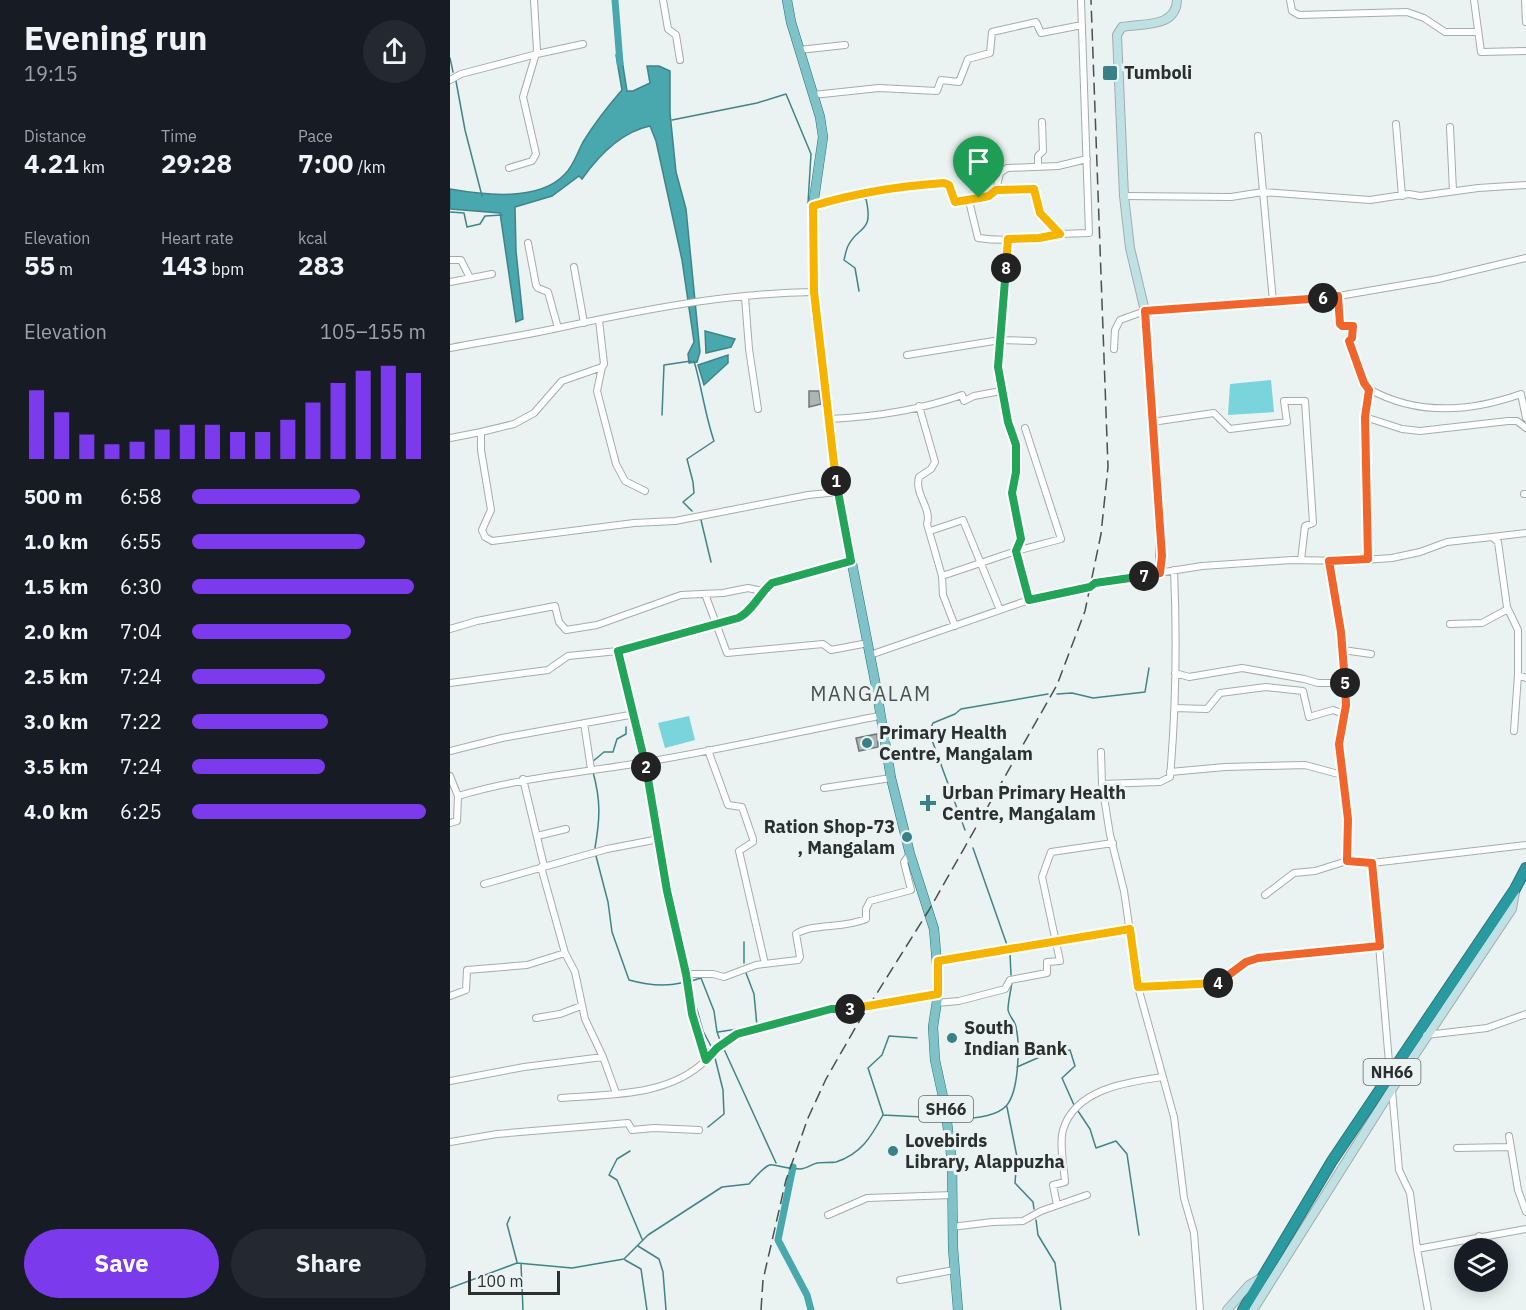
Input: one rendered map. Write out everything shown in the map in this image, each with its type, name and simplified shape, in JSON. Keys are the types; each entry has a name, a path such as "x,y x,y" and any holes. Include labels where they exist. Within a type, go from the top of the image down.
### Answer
{"highway":[{"name":"NH66","path":"1248,1308 1262,1278 1332,1161 1515,889 1526,868"}],"main road":[{"name":"SH66","path":"787,0 823,137 813,206 814,292 838,492 868,643 891,778 910,854 934,929 938,961 937,999 933,1027 935,1060 947,1117 952,1162 952,1227 958,1310"}],"street":[{"path":"509,168 535,159 524,97 527,78 537,54 534,0"},
{"path":"663,0 668,29 676,36 680,60"},
{"path":"969,201 978,238 1039,238 1060,234 1089,233 1082,0"},
{"path":"1160,573 1162,552 1145,311 1130,248 1124,196 1117,35 1122,27 1166,21 1174,13 1178,0"},
{"path":"1290,0 1292,11 1299,15 1407,12 1424,18 1445,32 1478,32"},
{"path":"1474,0 1482,52 1526,51"},
{"path":"1525,0 1526,22"},
{"path":"813,95 879,88 937,91 941,80 959,82 968,59 990,53 992,32 1036,22 1041,33 1082,25"},
{"path":"450,80 461,74 537,54 583,45"},
{"path":"799,50 845,45"},
{"path":"1038,166 1038,156 1043,151 1042,122"},
{"path":"1396,124 1402,196"},
{"path":"1450,127 1453,191"},
{"path":"1258,136 1273,302"},
{"path":"985,179 1007,168 1072,164 1087,159"},
{"path":"813,206 848,196 913,185 944,183 949,185 955,202 969,201 989,196 996,190 1000,173"},
{"path":"1124,196 1231,197 1263,192 1360,201 1526,185"},
{"path":"996,190 1034,189 1040,213 1060,234"},
{"path":"1008,239 998,367 1001,391 1017,459 1012,493 1021,539 1016,551 1029,600"},
{"path":"528,243 536,285 548,292 558,328"},
{"path":"1114,349 1115,330 1120,320 1145,311 1338,296 1438,279 1526,258"},
{"path":"450,260 461,260 470,278"},
{"path":"574,267 584,323"},
{"path":"450,282 492,274"},
{"path":"450,348 645,309 702,300 814,292"},
{"path":"1338,296 1340,324 1353,326 1352,338 1349,341 1364,383 1369,390 1391,402 1435,409 1474,406 1523,393 1526,418"},
{"path":"745,297 749,349 758,409"},
{"path":"599,320 604,364 597,391 616,464 625,481 645,491"},
{"path":"907,356 1000,340 1033,340"},
{"path":"450,438 514,424 534,412 562,381 602,368"},
{"path":"1368,559 1365,417 1369,390"},
{"path":"829,419 860,418 962,395 964,401 974,396 1001,391"},
{"path":"1152,422 1214,413 1230,429 1287,422 1284,401 1305,401 1313,523 1305,525 1301,560"},
{"path":"919,406 935,462 931,469 919,477 917,483 929,518 927,524 942,576 943,595 955,626"},
{"path":"1365,417 1402,429 1420,431 1508,421 1517,421 1526,428"},
{"path":"942,576 980,562 1061,539 1024,428"},
{"path":"481,432 481,450 491,510 482,530 485,537 492,541 634,523 675,521 808,495 838,492"},
{"path":"930,531 963,520 1000,610"},
{"path":"870,655 1029,600 1090,587 1095,583 1174,570 1301,560 1329,561 1404,556 1447,542 1526,533"},
{"path":"1492,537 1498,542 1508,609 1518,630 1514,731"},
{"path":"450,683 548,670 568,656 618,651 718,624 745,615 772,583 851,561"},
{"path":"1329,561 1346,684 1339,740 1348,819 1347,861"},
{"path":"1102,784 1161,782 1166,780 1170,772 1175,708 1174,570"},
{"path":"450,629 477,621 555,606 559,622 566,630 597,625 681,595 748,588 763,591"},
{"path":"705,594 727,653 823,644 831,650 868,643"},
{"path":"1450,624 1482,623 1508,609"},
{"path":"1343,650 1371,654"},
{"path":"618,651 645,762 667,891 686,974 692,1014 706,1060"},
{"path":"1175,673 1189,677 1242,668 1304,679 1318,684 1346,684"},
{"path":"1518,675 1526,678"},
{"path":"1175,708 1207,709 1220,693 1266,687 1304,691 1309,717 1333,710 1344,714"},
{"path":"450,752 502,738 634,714"},
{"path":"458,796 524,779 645,762 879,716"},
{"path":"584,723 591,769"},
{"path":"708,750 728,805 742,807 753,839 753,842 739,850 765,964"},
{"path":"1101,752 1102,784 1130,929 1138,987 1174,1117 1184,1198 1194,1233 1200,1310"},
{"path":"1170,772 1225,767 1305,765 1342,775"},
{"path":"450,777 458,796 457,821 450,823"},
{"path":"824,788 891,778"},
{"path":"524,779 542,867 565,953 575,972 581,1005 616,1093"},
{"path":"537,836 566,829"},
{"path":"484,884 607,849 659,839"},
{"path":"561,1098 652,1089 673,1083 737,1034 831,1009 992,994 1005,989 1010,980 1047,973 1047,962 1060,961 1042,877 1051,852 1113,843"},
{"path":"1266,895 1294,873 1315,871 1347,861 1372,863 1526,845"},
{"path":"686,974 713,974 724,978 749,966 798,960 800,957 796,934 804,929 851,925 866,919 866,909 870,901 911,890 904,862 910,854"},
{"path":"1372,863 1399,1170 1410,1193 1428,1310"},
{"path":"1248,1308 1512,909 1515,889"},
{"path":"938,961 1130,929"},
{"path":"1138,987 1211,985 1220,983 1246,962 1258,958 1380,946"},
{"path":"450,996 466,990 468,970 527,965 565,953"},
{"path":"536,1018 560,1014 581,1005"},
{"path":"1416,1037 1487,1029 1526,1014"},
{"path":"450,1081 524,1067 603,1058"},
{"path":"1057,1206 1053,1185 1065,1182 1063,1131 1071,1113 1099,1092 1130,1082 1162,1077"},
{"path":"450,1142 497,1134 628,1123 632,1130 654,1128 699,1130"},
{"path":"1509,1136 1518,1190 1526,1212"},
{"path":"1457,1148 1510,1147"},
{"path":"828,1215 867,1198 953,1195"},
{"path":"952,1227 1023,1221 1087,1195"},
{"path":"1417,1249 1526,1229"},
{"path":"900,1280 954,1270"},
{"path":"1227,1310 1249,1285 1262,1278"}],"shaded area":[{"path":"621,53 627,91 633,91 650,83 647,66 659,66 670,71 670,113 676,172 686,209 700,352 697,362 689,363 688,354 694,342 682,260 656,141 650,126 620,139 596,161 582,179 579,176 552,196 515,207 516,251 523,319 516,322 500,213 450,209 450,189 494,194 526,193 554,183 565,174 583,142 622,90 616,55"},
{"path":"705,331 735,339 731,347 706,353"},
{"path":"728,355 728,363 704,385 698,365"},
{"path":"1271,380 1274,412 1228,415 1230,384"},
{"path":"689,716 695,740 665,748 658,723"}],"building":[{"path":"809,391 819,391 821,404 809,407"},
{"name":"Primary Health Centre, Mangalam","path":"877,734 878,747 859,751 856,738"}],"waterway":[{"path":"615,0 620,63"},
{"path":"450,58 453,72"},
{"path":"456,81 465,130 482,196"},
{"path":"672,120 757,103 786,94 811,154 808,203"},
{"path":"819,200 850,193"},
{"path":"859,291 855,268 844,260 848,246 864,228 868,218 866,199 860,197"},
{"path":"450,212 464,213 467,227 480,224 485,216 502,215"},
{"path":"662,415 664,365 691,361"},
{"path":"692,511 683,502 694,493 687,459 714,441 694,361"},
{"path":"701,520 711,562"},
{"path":"1057,694 1072,693 1093,698 1145,692 1149,668"},
{"path":"965,830 929,732 933,723 961,709 1048,694"},
{"path":"592,762 604,752 613,752 617,739 626,734 626,727"},
{"path":"593,772 599,810 595,848"},
{"path":"973,848 1007,945"},
{"path":"596,856 608,902 612,932 629,980 655,985 681,983"},
{"path":"744,942 744,963"},
{"path":"1010,954 1011,975"},
{"path":"718,1032 757,1026 754,994 746,973"},
{"path":"691,981 701,978 714,1011 721,1043"},
{"path":"689,981 703,1031 712,1048"},
{"path":"953,1119 982,1117 996,1113 1007,1105 1011,1098 1018,1056 1016,1027 1008,1010 1012,982"},
{"path":"883,1114 868,1068 882,1055 889,1036 917,1038"},
{"path":"723,1047 776,1163"},
{"path":"1017,1067 1042,1056 1070,1050 1075,1066 1062,1078 1074,1105"},
{"path":"708,1127 724,1114 723,1090 715,1058"},
{"path":"1007,1107 1017,1157 1015,1183 1033,1202 1034,1209"},
{"path":"1078,1111 1090,1129 1096,1148 1116,1141 1127,1154 1139,1235"},
{"path":"450,1288 517,1263 572,1268 624,1259 648,1235 722,1187 749,1184 768,1166 800,1169 817,1163 845,1159 864,1144 883,1115 942,1118"},
{"path":"630,1151 617,1159 609,1175 617,1180 642,1239"},
{"path":"793,1167 778,1240 807,1295 811,1310"},
{"path":"510,1217 507,1224 517,1262"},
{"path":"1036,1220 1038,1235 1055,1263 1061,1310"},
{"path":"638,1246 659,1259 663,1272 666,1310"},
{"path":"625,1260 641,1269 647,1310"},
{"path":"521,1264 523,1310"}],"railway":[{"path":"761,1310 763,1280 786,1180 808,1118 826,1079 929,910 1057,685 1085,611 1101,534 1108,467 1091,0"}],"place":[{"name":"Tumboli","path":"1110,73"},
{"name":"Primary Health Centre, Mangalam","path":"867,743"},
{"name":"Urban Primary Health Centre, Mangalam","path":"928,803"},
{"name":"Ration Shop-73 , Mangalam","path":"907,837"},
{"name":"South Indian Bank","path":"952,1038"},
{"name":"Lovebirds Library, Alappuzha","path":"893,1151"}],"district":[{"name":"MANGALAM","path":"871,694"}],"route":[{"path":"944,183 951,188 955,202 966,202 979,198 989,196 996,190 1034,189 1040,213 1060,234 1039,238 1008,239 998,367 1008,422 1016,445 1016,472 1012,493 1021,539 1016,551 1029,600 1090,587 1095,583 1160,573 1162,552 1145,311 1338,296 1340,324 1353,326 1352,338 1349,341 1364,383 1369,390 1365,417 1368,559 1329,561 1345,668 1346,705 1339,740 1339,753 1348,819 1347,861 1372,863 1380,946 1258,958 1246,962 1220,983 1211,985 1138,987 1130,929 938,961 938,994 865,1007 831,1009 737,1034 717,1048 706,1060 692,1014 686,974 667,891 656,815 618,651 738,618 749,611 761,591 772,583 851,561 838,492 814,292 813,206 861,194 913,185 944,183"}]}
